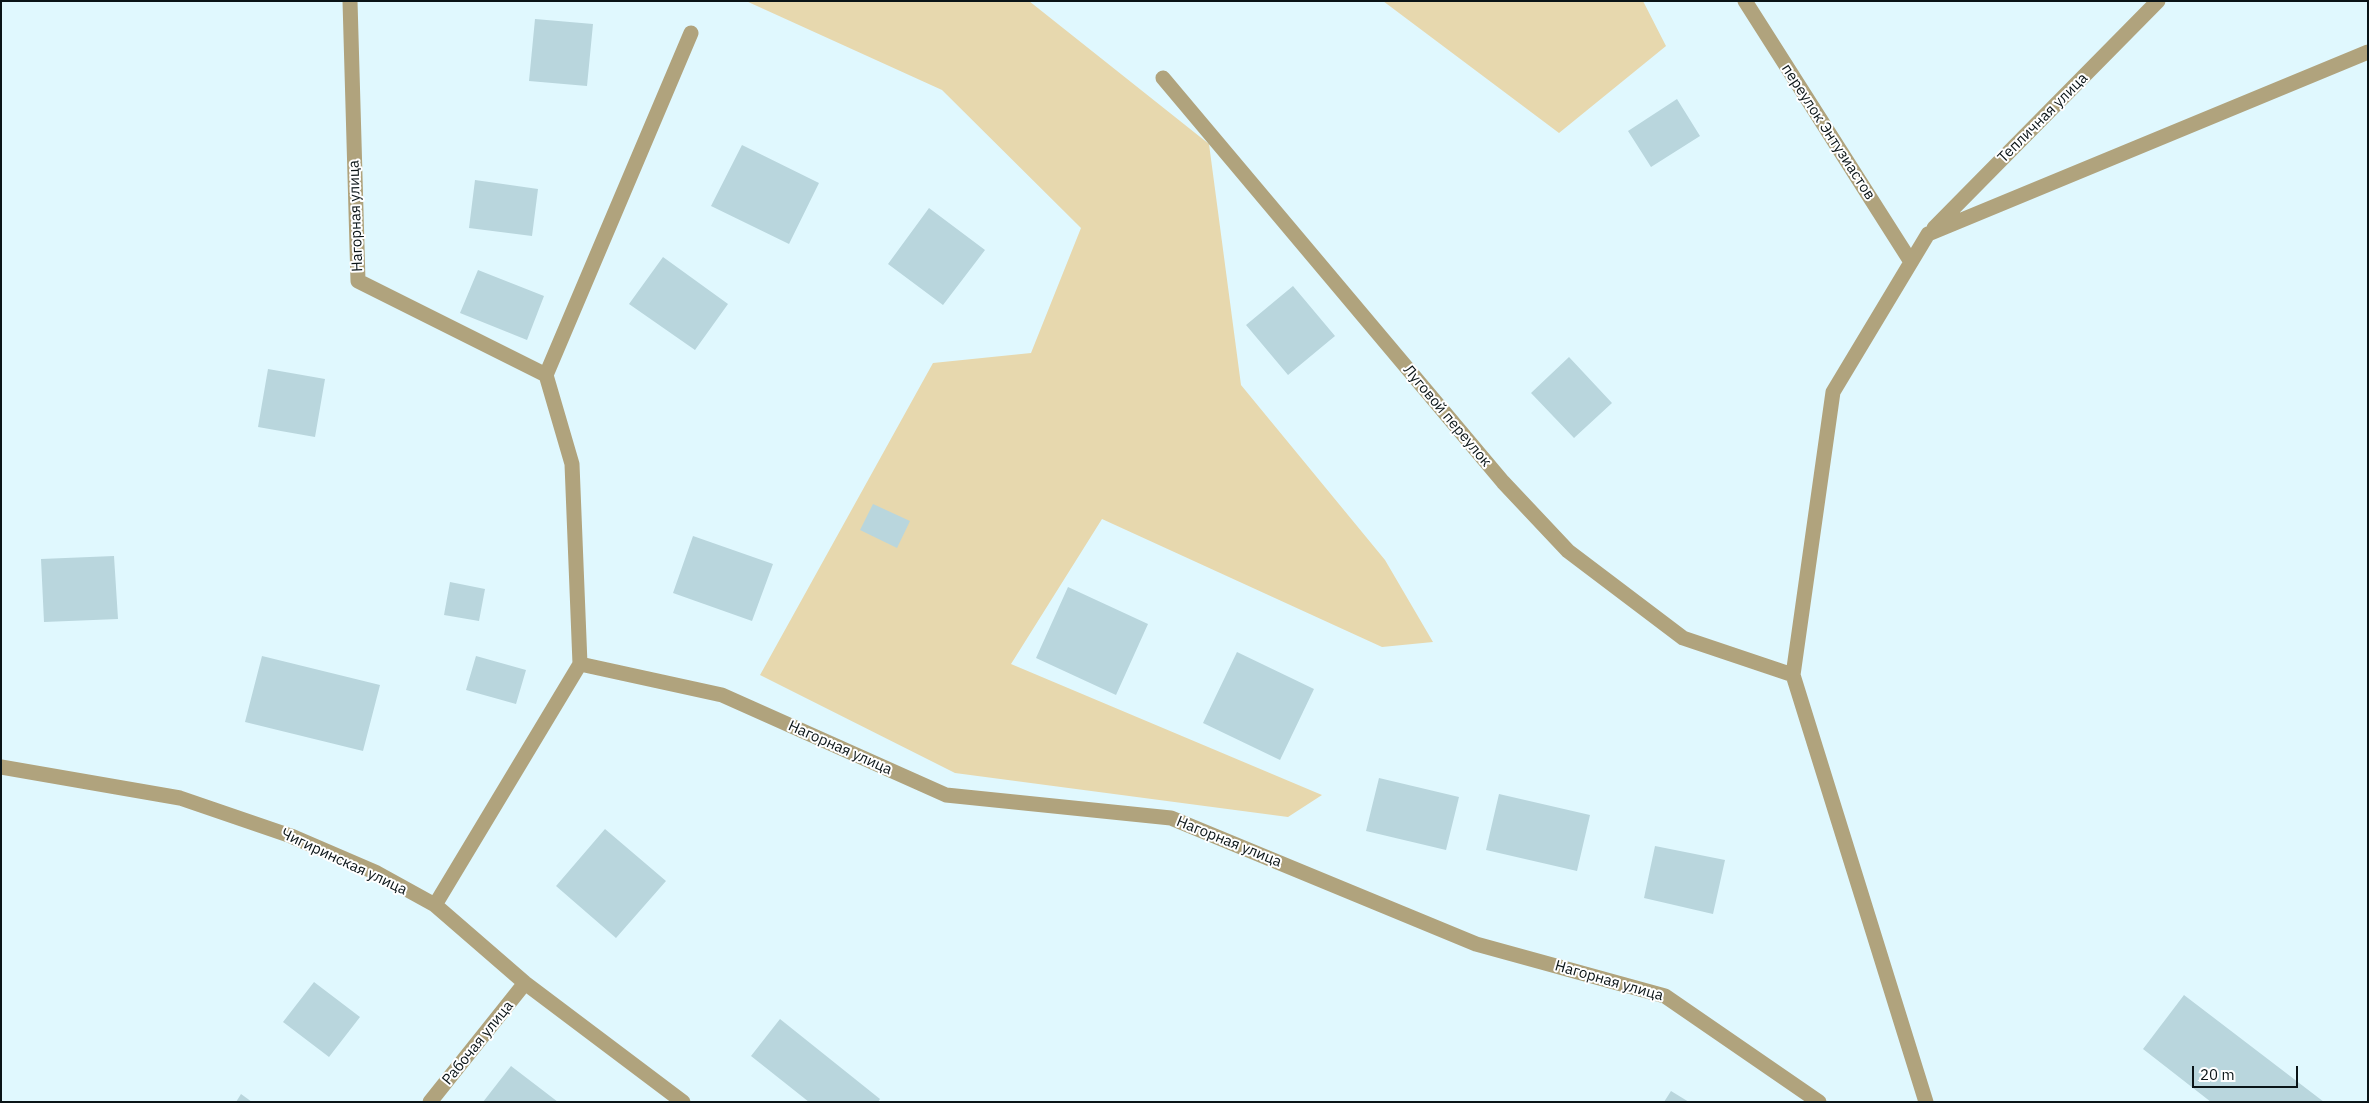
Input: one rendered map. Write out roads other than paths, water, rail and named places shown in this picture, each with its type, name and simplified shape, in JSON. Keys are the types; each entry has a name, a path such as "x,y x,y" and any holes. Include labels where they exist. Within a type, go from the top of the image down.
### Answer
{"street":[{"name":"Нагорная улица","path":"350,1 358,281 546,374"},
{"name":"переулок Энтузиастов","path":"1745,1 1911,262"},
{"name":"Тепличная улица","path":"1793,675 1833,392 1928,234 2158,1"},
{"path":"435,905 580,664 572,464 546,374 691,33"},
{"path":"1928,234 2368,52"},
{"name":"Луговой переулок","path":"1163,78 1503,482 1568,551 1684,638 1793,675"},
{"name":"Нагорная улица","path":"580,664 722,695 946,795 1171,818 1476,944 1665,996 1820,1102"},
{"path":"1793,675 1926,1102"},
{"name":"Чигиринская улица","path":"1,767 180,798 291,836 377,873 435,905 525,984 683,1102"},
{"name":"Рабочая улица","path":"430,1102 525,984"}]}
